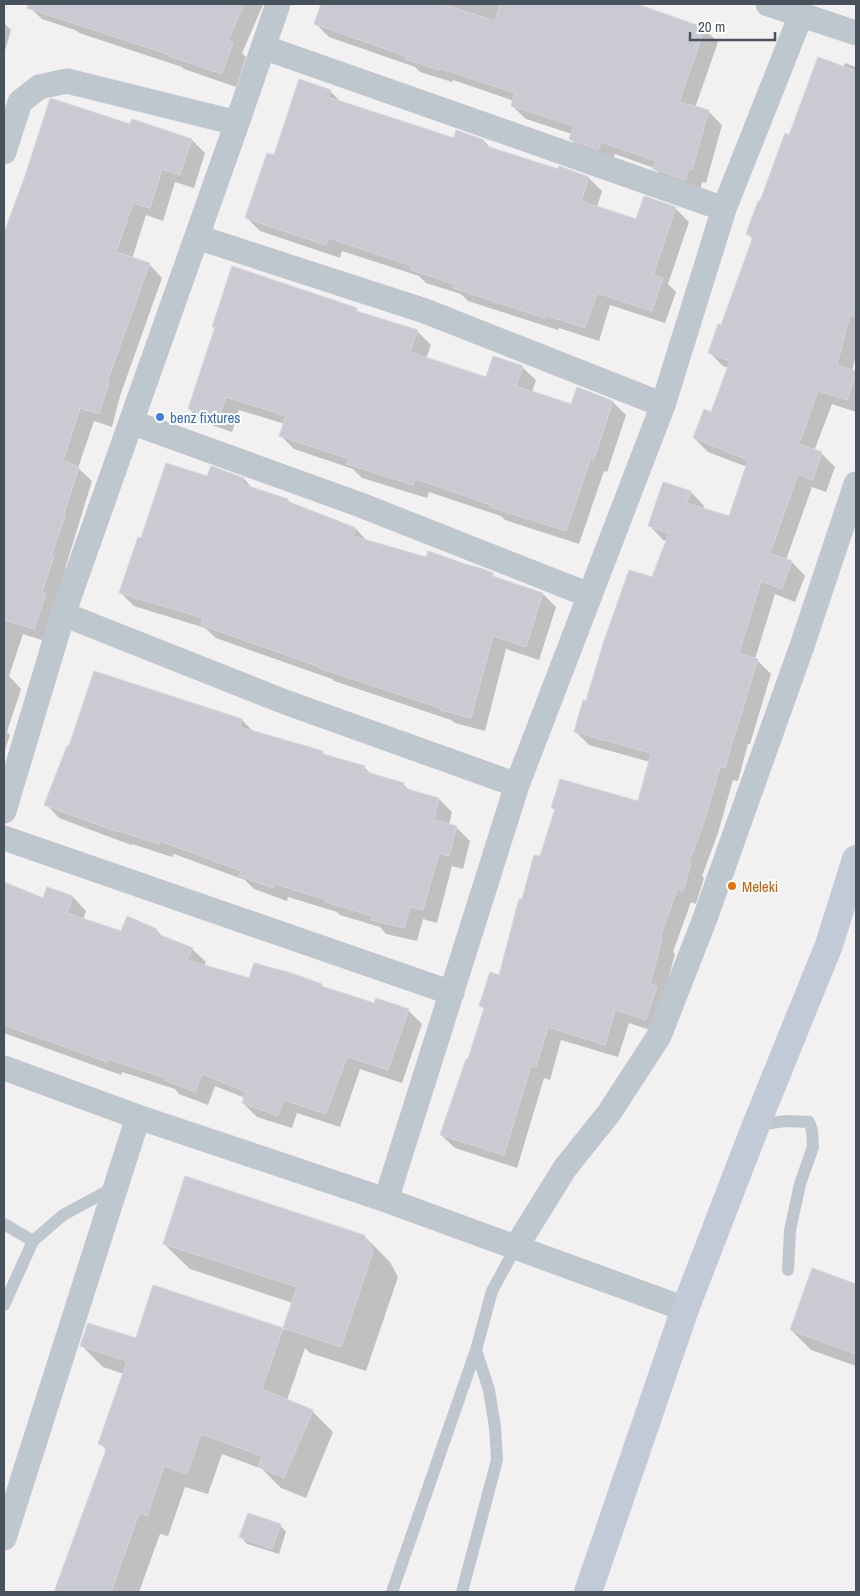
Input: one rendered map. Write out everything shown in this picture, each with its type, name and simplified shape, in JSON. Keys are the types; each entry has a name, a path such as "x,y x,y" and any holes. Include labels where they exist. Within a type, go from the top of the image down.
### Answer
{"street":[{"path":"4,810 63,614 278,4"},
{"path":"768,4 856,33"},
{"path":"386,1200 517,785 663,405 724,209 801,15"},
{"path":"263,47 724,209"},
{"path":"4,152 20,102 39,87 67,81 236,123"},
{"path":"197,237 425,310 663,405"},
{"path":"131,422 358,504 589,595"},
{"path":"516,1246 565,1168 609,1113 659,1036 704,921 802,646 856,484"},
{"path":"63,614 285,702 517,785"},
{"path":"4,838 452,993"},
{"path":"588,1592 685,1310 756,1125 830,945 856,858"},
{"path":"4,1068 138,1117 386,1200 516,1246 685,1310"},
{"path":"4,1538 10,1492 138,1117"}],"lane":[{"path":"756,1125 786,1121 809,1122 812,1130 813,1146 800,1184 790,1230 788,1270"},
{"path":"4,1305 33,1241 63,1215 115,1187"},
{"path":"4,1224 33,1241"},
{"path":"392,1592 476,1350 492,1290 516,1246"},
{"path":"462,1592 497,1460 490,1390 476,1350"}],"building":[{"path":"28,4 244,4 228,41 233,42 222,74 27,8"},
{"path":"321,4 443,4 495,21 500,4 637,4 705,28 679,102 709,110 692,170 689,169 685,180 653,169 656,161 601,142 598,150 569,139 574,126 511,106 515,93 405,59 406,56 314,24"},
{"path":"818,57 856,71 856,317 850,315 837,365 856,371 856,373 847,400 818,391 799,444 822,452 813,480 798,474 770,553 792,561 782,589 761,581 739,653 758,659 725,768 720,767 705,819 689,862 691,863 683,891 677,889 660,939 662,940 650,984 657,986 646,1020 615,1010 605,1045 548,1027 536,1067 531,1066 504,1155 440,1135 466,1059 468,1059 484,1008 479,1006 490,972 499,975 519,899 522,899 534,855 540,856 555,809 551,808 560,779 638,801 651,753 574,732 583,700 586,701 603,644 629,570 652,577 669,533 648,526 663,482 691,491 687,503 729,516 748,460 693,438 704,409 711,412 730,361 708,353 718,324 721,325 753,237 746,234 758,201 760,201 785,133 789,135"},
{"path":"299,79 331,90 328,97 454,138 456,130 484,140 483,145 558,169 559,166 589,177 581,201 636,219 644,196 676,207 653,275 663,278 652,311 597,293 585,328 545,315 545,318 453,288 454,284 411,270 412,266 329,238 326,245 245,218 267,153 274,155"},
{"path":"50,99 130,124 132,119 192,139 180,175 162,169 150,208 133,203 116,252 150,263 107,382 109,383 99,414 80,408 63,461 79,467 64,513 66,514 51,556 54,556 42,592 46,594 34,629 4,620 4,233"},
{"path":"232,266 357,308 356,311 418,330 410,352 486,377 493,356 523,366 516,386 571,404 577,387 613,401 594,459 591,458 566,531 490,507 491,505 415,479 413,485 347,464 349,459 279,436 286,416 226,397 218,419 188,409 215,327 212,327"},
{"path":"166,463 207,476 211,466 244,478 242,484 288,499 287,501 356,528 353,536 426,557 428,551 480,568 493,573 492,576 543,593 526,647 493,636 471,718 440,710 440,708 319,668 201,625 203,618 119,593 138,537 141,538"},
{"path":"94,671 242,719 240,727 323,751 323,754 365,766 363,771 404,783 403,788 439,798 434,820 457,826 449,856 439,853 423,910 410,907 404,928 371,920 373,916 325,902 326,900 275,884 273,888 239,876 241,871 160,841 159,844 118,832 44,805 67,746 69,746"},
{"path":"4,882 43,898 47,887 73,896 67,913 121,931 127,916 157,929 155,933 193,948 187,960 249,978 254,963 291,973 322,984 321,986 374,1003 376,998 409,1009 388,1070 347,1057 326,1114 284,1100 278,1116 242,1103 246,1092 202,1074 195,1092 164,1080 165,1078 108,1059 107,1062 4,1025"},
{"path":"185,1176 364,1235 373,1251 341,1347 283,1328 297,1287 163,1244"},
{"path":"812,1268 856,1284 856,1354 790,1330"},
{"path":"153,1285 283,1328 262,1389 313,1410 284,1478 258,1467 262,1456 201,1434 187,1474 164,1466 147,1516 139,1513 111,1592 54,1592 107,1447 98,1444 127,1361 80,1346 88,1323 136,1338"},
{"path":"248,1513 281,1524 272,1549 239,1537"}],"place":[{"name":"benz fixtures","path":"160,417"},
{"name":"Meleki","path":"732,886"}]}
